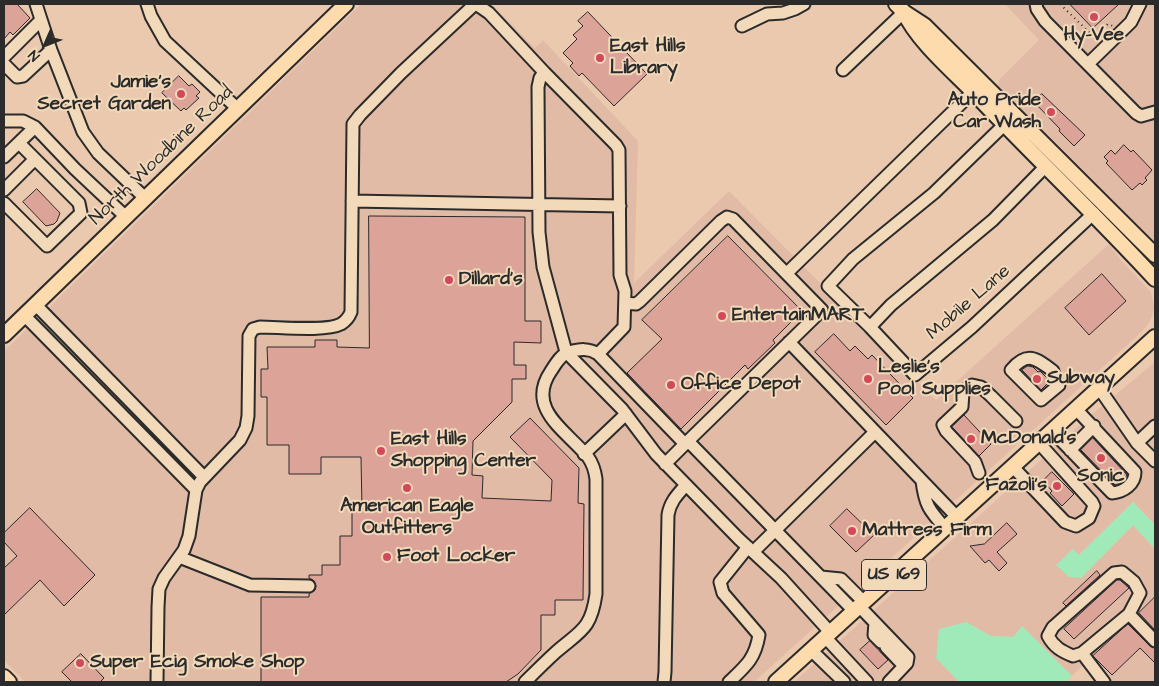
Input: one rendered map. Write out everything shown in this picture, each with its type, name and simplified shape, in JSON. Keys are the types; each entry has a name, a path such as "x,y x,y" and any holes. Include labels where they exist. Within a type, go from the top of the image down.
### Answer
{"main road":[{"name":"North Woodbine Road","path":"4,334 346,4"},
{"path":"900,8 924,25 977,87 1004,125 1094,213 1155,280"},
{"path":"977,87 1055,156 1155,255"},
{"name":"US 169","path":"776,682 1155,337"},
{"path":"4,677 9,682"}],"street":[{"path":"36,4 51,50 87,138 98,153 145,198"},
{"path":"147,4 151,16 165,42 238,109"},
{"path":"157,682 159,589 164,578 184,550 189,536 196,490 204,477 240,440 246,428 248,416 249,336 253,330 260,327 326,328 342,324 348,318 351,312 353,124 401,73 475,4 489,13 619,150 620,275 625,291 624,327 598,354"},
{"path":"742,26 767,14 783,13 804,4"},
{"path":"1036,4 1037,9 1045,20 1136,114 1141,116 1155,112"},
{"path":"1088,64 1125,28 1135,16 1140,4"},
{"path":"843,70 900,8"},
{"path":"4,57 41,20"},
{"path":"4,64 17,77 23,76 51,50"},
{"path":"544,72 538,87 538,232 543,267 566,352 626,414 648,445 665,464 781,578 867,682"},
{"path":"787,273 977,87"},
{"path":"4,121 22,121 35,127 75,169 126,217"},
{"name":"Mobile Lane","path":"1004,125 934,193 854,259 828,286 915,375 972,327 1094,213"},
{"path":"4,157 35,127"},
{"path":"4,203 47,246 81,213 79,203 19,143"},
{"path":"4,190 35,159"},
{"path":"870,327 890,305 993,220 1046,166"},
{"path":"352,201 620,206"},
{"path":"625,303 636,304 640,301 727,217 733,219 822,310 665,464"},
{"path":"35,304 204,477"},
{"path":"24,315 196,490"},
{"path":"789,342 957,518"},
{"path":"525,682 556,652 582,632 590,620 594,606 596,594 596,479 594,467 551,419 545,408 543,394 544,382 556,363 566,352 585,349 593,350 598,354 821,577 841,579 859,606 908,657 908,661 889,682"},
{"path":"1053,371 1030,357 1022,359 1011,370 1041,400 1059,385"},
{"path":"979,473 976,462 949,435 943,425 962,407 964,392 967,387 972,385 984,390 1016,421"},
{"path":"1099,388 1137,443 1155,461"},
{"path":"1052,431 1112,493 1120,492 1128,487 1135,477 1135,472 1094,426 1076,409"},
{"path":"584,454 626,414"},
{"path":"1070,450 1094,426"},
{"path":"1137,443 1155,426"},
{"path":"729,682 749,663 757,650 759,635 723,593 720,582 751,549 775,530 875,432"},
{"path":"1013,467 1065,522 1076,526 1089,518 1094,506 1092,502 1039,443"},
{"path":"922,480 924,499 930,511 945,528"},
{"path":"664,682 668,516 673,499 686,485"},
{"path":"179,557 250,585 309,586"},
{"path":"1122,572 1134,582 1140,593 1130,614 1082,653 1073,656 1062,652 1053,646 1048,636 1053,627 1114,573 1122,572"},
{"path":"1130,614 1155,641"},
{"path":"875,623 874,635 904,666"},
{"path":"811,650 844,682"},
{"path":"1082,653 1104,682"}],"path":[{"path":"1060,4 1094,37 1108,24 1125,28"}],"shaded area":[{"name":"East Hills Shopping Center","path":"361,4 491,4 535,48 543,40 638,141 634,283 729,191 936,400 1109,244 1120,259 1151,292 1154,307 1152,316 1147,326 1135,338 754,682 25,682 4,660 4,351"},
{"path":"1005,4 1155,4 1155,251 1001,92 998,86 999,80 1039,40"},
{"path":"1155,362 1155,525 1133,502 1079,555 1081,578 1133,525 1155,549 1155,682 1103,682 1084,664 1072,676 1022,626 1014,637 991,636 966,622 1015,682 794,682 1091,415"}],"green space":[{"path":"1133,502 1155,525 1155,549 1133,525 1081,578 1069,577 1056,565 1073,549 1079,555"},
{"path":"966,622 991,636 1013,637 1022,626 1072,676 1066,682 958,681 936,658 939,629"}],"building":[{"path":"4,4 17,4 30,18 13,35 10,32 4,39"},
{"name":"Hy-Vee","path":"1070,4 1119,4 1093,28"},
{"name":"East Hills Library","path":"588,12 647,74 614,106 582,73 579,76 570,66 573,63 563,53 577,39 573,35 583,26 578,21"},
{"name":"Jamie's Secret Garden","path":"179,76 189,86 192,84 200,92 196,96 199,98 186,110 184,108 181,111 162,93"},
{"name":"Auto Pride Car Wash","path":"1042,94 1085,135 1074,146 1034,102"},
{"path":"1124,145 1131,152 1133,150 1152,170 1142,185 1140,183 1132,190 1106,163 1108,161 1104,157 1111,150 1115,154"},
{"path":"37,189 60,213 54,224 46,226 23,202"},
{"name":"East Hills Shopping Center","path":"369,216 525,217 525,321 541,321 541,343 514,342 514,365 526,365 526,379 512,379 512,402 473,441 472,475 483,476 482,498 551,501 552,480 510,437 530,418 579,468 578,503 584,504 583,600 555,600 555,615 541,615 541,650 518,674 506,682 261,682 261,597 309,597 309,594 315,590 316,586 313,580 309,578 309,575 322,575 322,565 340,565 340,536 352,536 352,509 362,509 361,457 321,457 321,474 289,474 289,445 267,445 267,397 261,397 261,369 268,369 267,347 315,347 315,340 337,340 337,347 369,348"},
{"name":"EntertainMART","path":"728,236 802,311 773,340 775,343 748,369 745,365 681,429 627,373 662,339 642,320"},
{"path":"1102,274 1126,301 1089,335 1065,308"},
{"name":"Leslie's Pool Supplies","path":"834,334 850,351 855,346 868,359 872,355 913,398 886,425 815,352"},
{"name":"Subway","path":"1028,366 1033,367 1038,372 1040,371 1050,381 1041,390 1022,370"},
{"name":"McDonald's","path":"964,415 991,444 979,456 952,427"},
{"name":"Sonic","path":"1093,438 1127,475 1120,483 1115,485 1081,450"},
{"name":"Fazoli's","path":"1052,472 1074,494 1062,506 1050,493 1052,491 1043,481"},
{"path":"30,508 95,575 64,606 40,580 4,615 4,568 17,556 4,542 4,533"},
{"name":"Mattress Firm","path":"847,509 874,535 856,552 830,526"},
{"path":"1007,523 1017,534 997,552 1007,563 999,571 989,560 985,563 970,546 984,544"},
{"path":"1097,571 1100,575 1066,606 1063,603"},
{"path":"1117,580 1120,580 1129,588 1074,639 1064,629"},
{"path":"1155,597 1155,630 1139,613"},
{"path":"1128,624 1150,646 1155,648 1155,663 1140,648 1112,675 1093,656"},
{"path":"870,641 888,660 878,669 860,650"},
{"name":"Super Ecig Smoke Shop","path":"81,654 104,678 100,682 72,682 62,672"}],"place":[{"name":"Hy-Vee","path":"1094,17"},
{"name":"East Hills Library","path":"600,58"},
{"name":"Jamie's Secret Garden","path":"181,94"},
{"name":"Auto Pride Car Wash","path":"1051,112"},
{"name":"Dillard's","path":"449,280"},
{"name":"EntertainMART","path":"722,316"},
{"name":"Leslie's Pool Supplies","path":"868,379"},
{"name":"Subway","path":"1037,379"},
{"name":"Office Depot","path":"671,385"},
{"name":"McDonald's","path":"971,439"},
{"name":"East Hills Shopping Center","path":"381,451"},
{"name":"Sonic","path":"1101,458"},
{"name":"Fazoli's","path":"1057,486"},
{"name":"American Eagle Outfitters","path":"407,488"},
{"name":"Mattress Firm","path":"852,531"},
{"name":"Foot Locker","path":"387,557"},
{"name":"Super Ecig Smoke Shop","path":"80,663"}]}
